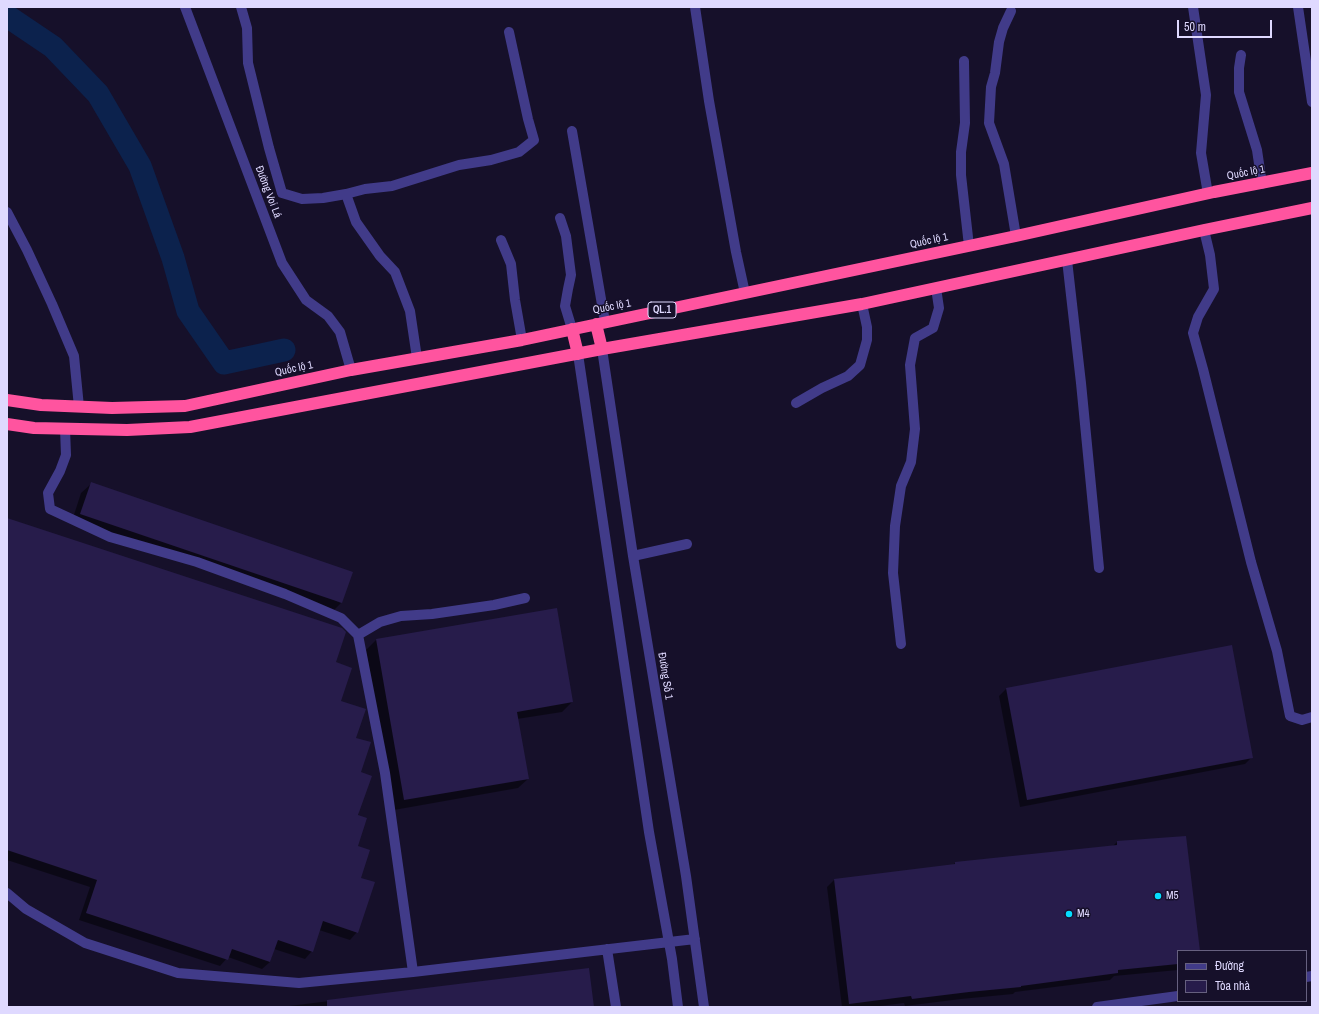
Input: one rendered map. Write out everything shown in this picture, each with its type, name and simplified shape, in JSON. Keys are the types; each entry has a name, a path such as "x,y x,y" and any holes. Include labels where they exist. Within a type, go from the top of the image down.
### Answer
{"highway":[{"name":"Quốc lộ 1","path":"7,400 41,405 79,407 112,408 185,406 351,370 522,340 1312,173"},
{"path":"7,424 34,428 65,429 127,430 190,427 602,349 862,304 1312,208"},
{"path":"600,323 602,349"},
{"path":"572,329 578,354"}],"street":[{"name":"Đường Voi Lá","path":"185,7 282,263 306,300 328,316 340,332 351,370"},
{"path":"242,7 247,28 248,63 268,148 282,193 302,199 323,198 365,189 392,186 460,165 491,160 519,152 534,140 509,32"},
{"path":"695,7 709,101 745,293"},
{"path":"1193,7 1206,94 1201,153 1208,194"},
{"path":"1298,7 1312,102"},
{"path":"1011,11 1003,28 999,42 995,73 991,87 989,123 1004,164 1016,236"},
{"path":"1241,55 1239,68 1239,92 1257,150 1262,184"},
{"path":"964,61 965,123 961,175 969,246"},
{"path":"572,131 600,323"},
{"path":"346,194 356,222 380,256 395,272 410,311 417,358"},
{"path":"7,212 52,304 74,356 79,407"},
{"path":"560,218 566,236 572,275 568,289 566,306 572,329"},
{"path":"1204,230 1210,255 1214,289 1198,317 1193,333 1251,562 1276,651 1290,716 1302,720 1312,717"},
{"path":"501,240 511,264 522,340"},
{"path":"1067,260 1081,383 1099,568"},
{"path":"901,644 893,573 895,526 901,486 911,462 915,429 910,364 915,338 933,328 939,308 936,288"},
{"path":"796,404 822,388 848,376 860,364 867,340 867,327 862,304"},
{"name":"Đường Số 1","path":"602,349 633,556 686,876 704,1007"},
{"path":"578,354 647,816 678,1007"},
{"path":"65,429 66,455 60,471 48,493 50,509 110,537 197,562 285,594 341,618 358,635 385,773 413,972"},
{"path":"633,556 687,544"},
{"path":"358,635 380,622 401,616 432,614 526,598"},
{"path":"7,893 26,910 85,943 178,973 298,983 413,972 694,938"},
{"path":"607,949 616,1007"},
{"path":"1097,1007 1116,1006 1177,996"}],"building":[{"path":"91,482 353,572 342,603 80,514"},
{"path":"7,518 342,628 346,632 336,662 352,668 341,701 366,709 356,738 371,742 361,772 372,776 358,815 367,818 358,846 370,850 361,878 375,882 358,933 323,921 313,952 278,940 270,962 232,949 228,960 86,913 97,880 7,850"},
{"path":"557,608 573,702 517,712 529,779 404,800 376,639"},
{"path":"1232,645 1253,758 1027,800 1006,688"},
{"path":"1186,836 1200,950 1177,950 1177,964 1118,970 1118,973 1021,987 912,999 911,996 849,1004 834,879 955,864 955,862 1117,845 1117,841"},
{"path":"589,968 594,1007 327,1007 327,1000"}],"waterway":[{"path":"7,16 53,47 98,94 140,166 173,258 188,311 224,363 284,350"}],"place":[{"name":"M5","path":"1158,896"},
{"name":"M4","path":"1069,914"}]}
